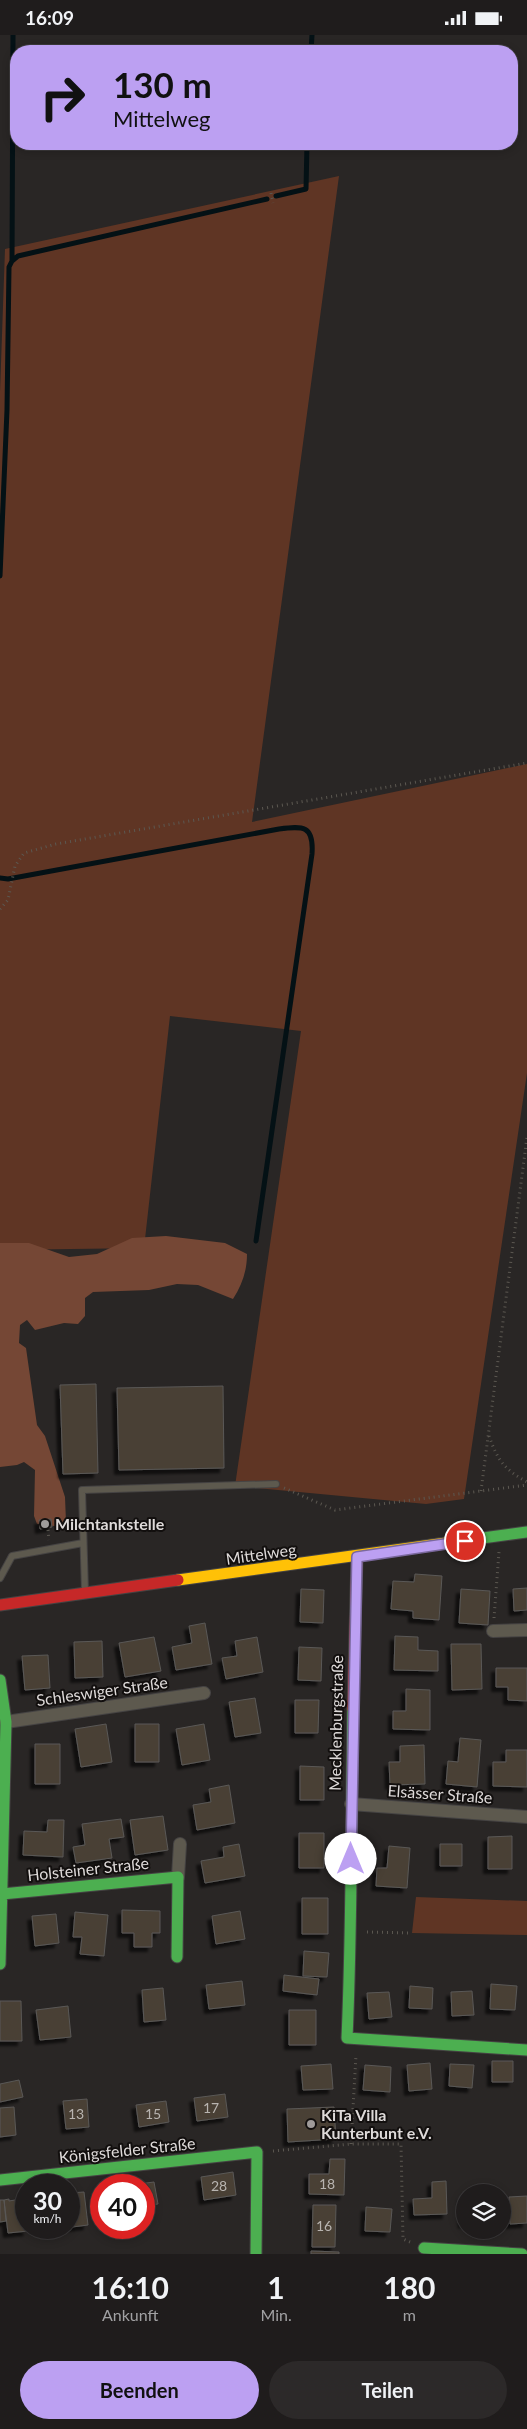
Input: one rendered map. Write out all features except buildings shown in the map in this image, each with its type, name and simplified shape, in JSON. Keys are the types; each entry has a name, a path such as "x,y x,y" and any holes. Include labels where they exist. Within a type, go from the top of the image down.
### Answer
{"street":[{"name":"Mittelweg","path":"0,1605 527,1532"},
{"name":"Mecklenburgstraße","path":"356,2039 347,2038 352,1932 351,1804 357,1557"},
{"path":"493,1631 527,1630"},
{"path":"0,1680 6,1722 0,1964"},
{"name":"Schleswiger Straße","path":"6,1722 204,1693"},
{"name":"Elsässer Straße","path":"351,1804 527,1817"},
{"path":"177,1957 180,1844"},
{"name":"Holsteiner Straße","path":"2,1894 178,1877"},
{"path":"356,2039 527,2050"},
{"path":"256,2254 257,2152"},
{"name":"Königsfelder Straße","path":"0,2181 257,2152"},
{"path":"424,2248 522,2254"}],"lane":[{"path":"85,1594 82,1490 276,1484"},
{"path":"0,1578 12,1557 83,1543"}],"path":[{"path":"271,193 273,203"},
{"path":"0,909 8,900 15,866 24,853 48,846 527,763"},
{"path":"481,1491 527,1137"},
{"path":"489,1436 497,1458 511,1473 527,1483"},
{"path":"276,1484 335,1511 527,1483"},
{"path":"493,1631 501,1535"},
{"path":"352,1932 412,1933"},
{"path":"352,2145 356,2039"},
{"path":"257,2152 401,2143 403,2239 424,2248"}],"shaded area":[{"path":"339,176 252,822 527,764 527,1073 464,1499 426,1504 235,1486 301,1031 170,1016 144,1248 0,1250 0,392 5,249"},
{"path":"166,1236 225,1243 247,1254 243,1278 233,1299 198,1285 177,1284 149,1290 93,1292 85,1298 85,1316 78,1324 64,1323 35,1330 27,1320 20,1325 19,1343 26,1348 37,1425 45,1436 65,1497 66,1522 63,1527 37,1524 34,1516 35,1470 24,1462 17,1465 0,1467 0,1243 29,1243 69,1257 97,1254 132,1238"},
{"path":"416,1897 527,1901 527,1935 412,1933"}],"waterway":[{"path":"13,35 13,45"},
{"path":"311,45 312,35"},
{"path":"0,576 7,410 9,267 12,261 12,150"},
{"path":"276,196 306,189 307,150"},
{"path":"12,261 18,256 267,199"},
{"path":"0,878 8,879 279,829 301,828 309,833 312,854 256,1241"}],"traffic: fast":[{"path":"453,1542 527,1532"},
{"path":"0,1680 6,1722 0,1964"},
{"path":"353,1709 351,1915 347,2038 527,2050"},
{"path":"2,1894 178,1877 177,1957"},
{"path":"0,2180 257,2152 256,2254"},
{"path":"424,2248 522,2254"}],"traffic: slow":[{"path":"178,1580 453,1542"}],"traffic: jam":[{"path":"353,1709 357,1557"},
{"path":"0,1605 178,1580"}],"place":[{"name":"Milchtankstelle","path":"45,1524"},
{"name":"KiTa Villa Kunterbunt e.V.","path":"311,2124"}],"route":[{"path":"351,1859 357,1557 465,1541"}]}
